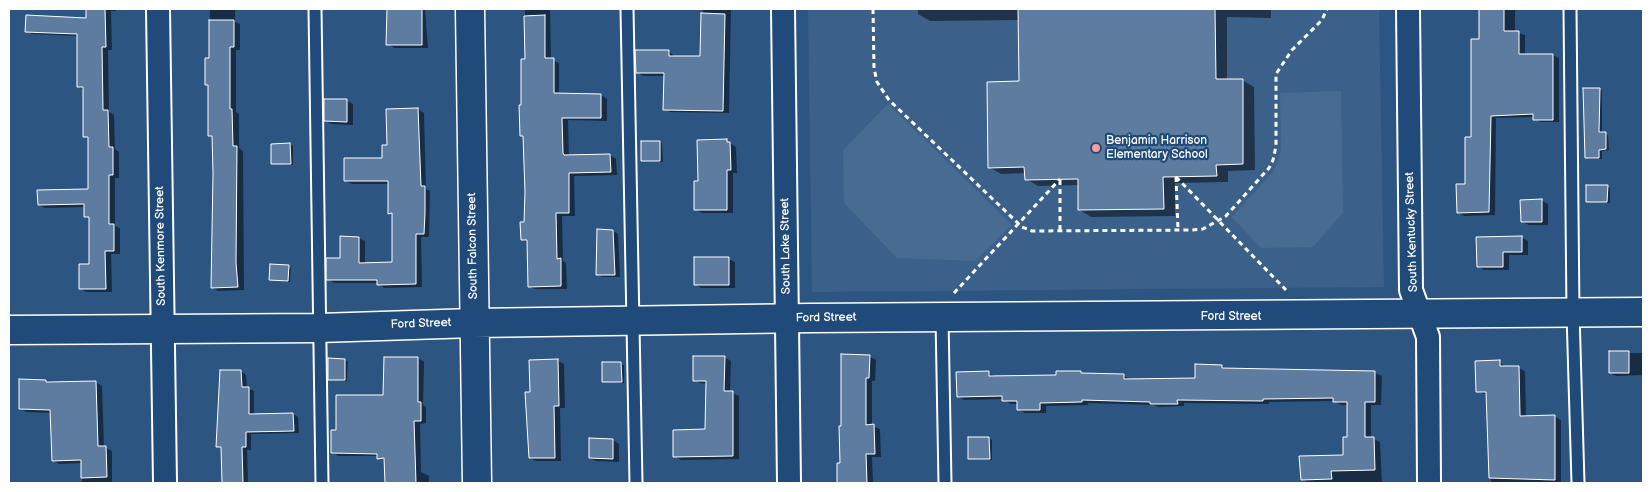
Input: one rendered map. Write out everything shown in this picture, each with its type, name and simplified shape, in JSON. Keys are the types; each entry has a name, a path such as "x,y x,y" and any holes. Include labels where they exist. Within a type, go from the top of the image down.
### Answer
{"street":[{"name":"South Kenmore Street","path":"158,9 164,483"},
{"name":"South Falcon Street","path":"470,9 476,483"},
{"name":"South Lake Street","path":"783,9 789,483"},
{"name":"South Kentucky Street","path":"1408,9 1411,290 1428,337 1429,483"},
{"name":"Ford Street","path":"9,330 319,328 474,323 787,319 947,305 1420,315 1643,312"}],"lane":[{"path":"315,9 322,483"},
{"path":"627,9 636,483"},
{"path":"1570,9 1573,313 1578,483"},
{"path":"945,483 947,305"}],"path":[{"path":"873,9 874,68 877,82 889,100 1018,224 1032,231 1203,229 1226,216 1269,168 1276,146 1276,74 1292,50 1322,20 1327,9"},
{"path":"1178,230 1176,176 1287,290"},
{"path":"947,305 1060,179 1060,231"}],"shaded area":[{"name":"Benjamin Harrison Elementary School","path":"808,9 1379,9 1384,287 812,292"},
{"path":"1341,91 1343,213 1313,247 1261,248 1232,217 1273,172 1278,161 1281,150 1280,93"},
{"path":"888,104 1012,225 975,261 897,258 844,203 843,150"}],"building":[{"path":"86,9 105,9 106,47 102,47 103,110 108,110 109,147 113,147 113,175 109,175 109,224 114,224 114,251 105,251 106,289 79,289 79,264 89,264 89,217 84,217 84,204 38,205 37,190 88,189 88,137 83,137 83,87 77,87 77,34 25,32 26,15 86,18"},
{"path":"387,9 422,9 422,45 386,45"},
{"path":"1018,9 1215,9 1216,79 1243,79 1243,164 1216,165 1217,176 1163,177 1164,209 1078,210 1078,179 1025,180 1024,167 988,168 987,82 1019,81"},
{"path":"1479,9 1504,9 1504,31 1519,31 1519,54 1553,54 1553,120 1533,120 1533,114 1491,116 1489,212 1457,213 1456,184 1465,184 1465,137 1471,137 1471,39 1479,39"},
{"path":"701,13 725,14 723,111 663,110 664,73 636,73 635,50 669,50 669,56 700,56"},
{"path":"545,15 545,58 554,58 554,93 601,94 601,118 562,118 563,153 564,155 610,154 611,172 569,173 569,213 556,213 557,259 561,258 561,286 528,287 527,240 521,240 520,222 524,222 525,192 523,136 520,136 519,105 521,105 521,59 525,59 524,16"},
{"path":"209,20 234,20 234,47 230,47 230,109 232,109 233,146 237,146 236,263 238,287 211,288 212,136 208,136 208,85 205,85 205,58 209,58"},
{"path":"1583,88 1600,88 1599,132 1606,132 1606,149 1599,150 1599,158 1585,158"},
{"path":"324,99 347,99 347,122 324,121"},
{"path":"418,108 421,186 425,186 425,213 424,234 416,234 416,284 377,285 377,280 326,280 326,258 340,258 340,236 359,237 359,263 392,262 392,213 388,214 388,181 344,181 344,158 382,158 382,145 387,145 386,109"},
{"path":"727,139 727,142 730,142 731,170 727,170 727,210 694,210 694,181 698,181 697,140"},
{"path":"641,141 660,141 660,161 641,161"},
{"path":"290,143 291,164 271,164 271,144"},
{"path":"1586,185 1608,185 1607,202 1586,202"},
{"path":"1542,199 1542,222 1521,222 1520,200"},
{"path":"597,229 613,230 615,275 596,275"},
{"path":"1522,236 1522,252 1503,252 1503,267 1477,267 1476,237"},
{"path":"694,257 729,257 729,285 694,285"},
{"path":"270,264 289,265 288,281 269,280"},
{"path":"1609,351 1629,351 1629,373 1609,373"},
{"path":"841,354 870,355 869,378 866,378 866,425 874,424 875,454 866,454 867,483 837,483 837,463 840,463"},
{"path":"693,356 725,356 724,391 733,391 733,456 673,457 673,430 705,429 706,381 693,381"},
{"path":"384,357 418,357 418,402 421,402 421,421 414,421 416,483 385,483 384,458 377,459 377,454 331,453 331,430 336,430 336,395 383,395"},
{"path":"328,358 345,359 345,380 328,380"},
{"path":"558,359 559,406 554,406 555,458 529,458 525,392 530,392 529,360"},
{"path":"1500,360 1500,366 1519,366 1520,416 1555,415 1555,480 1489,478 1486,392 1476,392 1475,361"},
{"path":"602,362 621,362 622,382 602,382"},
{"path":"1195,364 1222,365 1222,368 1375,371 1375,402 1365,402 1365,437 1374,437 1375,470 1331,471 1332,479 1301,480 1299,456 1343,455 1343,437 1347,437 1347,402 1333,402 1333,398 1263,399 1263,401 1177,400 1178,404 1082,400 1082,402 1040,403 1040,410 1017,410 1017,401 1002,401 1002,396 957,397 956,372 989,371 989,376 1056,375 1056,371 1081,371 1081,373 1124,374 1124,379 1195,378"},
{"path":"220,370 241,370 242,387 249,387 249,414 293,413 294,431 246,432 246,447 242,447 243,483 222,483 221,447 216,447"},
{"path":"19,379 46,380 46,382 96,381 98,446 106,446 107,477 81,478 81,460 52,461 50,410 19,409"},
{"path":"968,437 989,437 990,459 968,459"},
{"path":"589,438 613,439 613,459 589,458"}],"place":[{"name":"Benjamin Harrison Elementary School","path":"1096,148"}]}
